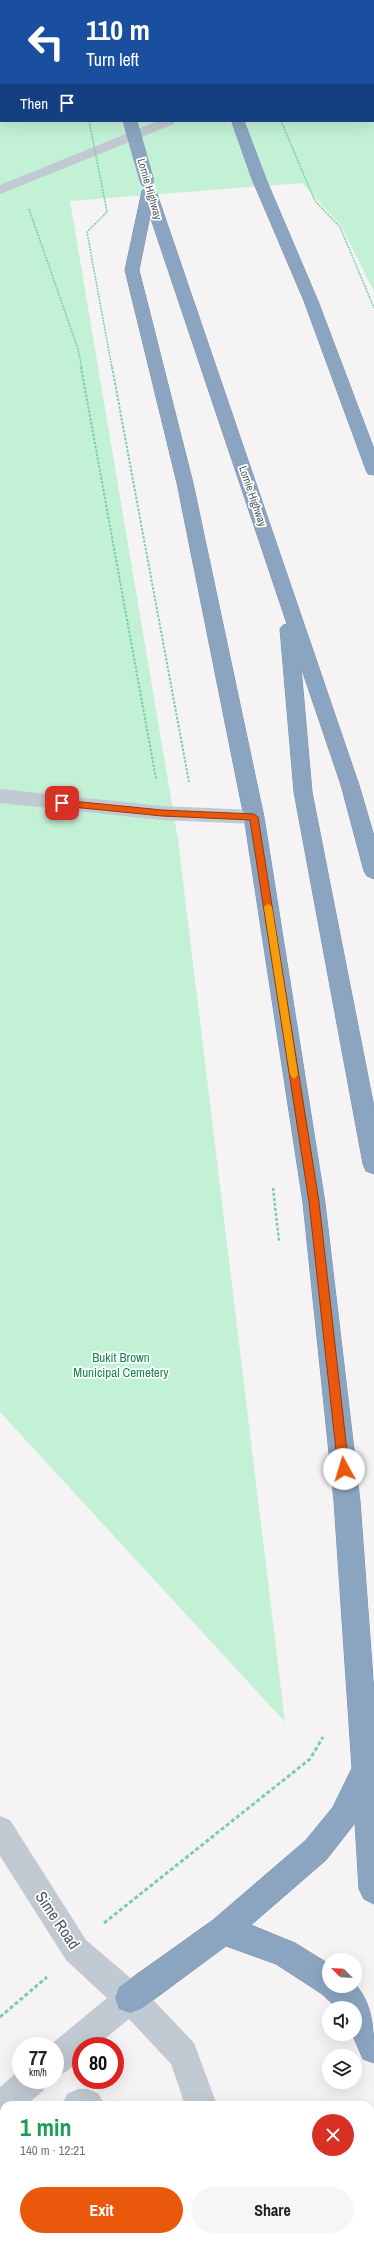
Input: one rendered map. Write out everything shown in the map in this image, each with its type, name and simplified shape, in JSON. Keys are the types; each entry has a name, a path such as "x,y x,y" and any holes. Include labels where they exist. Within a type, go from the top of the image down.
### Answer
{"highway":[{"name":"Lornie Highway","path":"130,122 148,186 350,785 374,871"},
{"path":"238,122 259,179 311,302 374,470"},
{"path":"148,186 132,270 185,483 254,817 314,1202 347,1501 374,1889"},
{"path":"286,593 303,792 374,1164"},
{"path":"130,1998 223,1930 316,1850 343,1817 366,1768"},
{"path":"223,1930 284,1953 322,1977"},
{"path":"342,1993 354,2003 374,2048"}],"street":[{"path":"0,190 168,122"},
{"path":"0,796 162,813 254,817"},
{"name":"Sime Road","path":"0,1830 76,1950 130,1998 183,2054 200,2101"},
{"path":"64,2053 130,1998"},
{"path":"7,2101 21,2089"}],"path":[{"path":"89,122 107,212 87,232 192,795 211,816"},
{"path":"280,122 315,201 340,227 374,308"},
{"path":"20,182 78,349 162,813"},
{"path":"272,1183 280,1246"},
{"path":"0,2017 76,1950 117,1911 310,1759 325,1735"}],"green space":[{"name":"Bukit Brown Municipal Cemetery","path":"0,122 374,122 374,292 342,227 302,183 70,201 178,840 285,1722 0,1412"}],"slow traffic":[{"path":"268,907 294,1075"}],"route":[{"path":"62,803 162,813 254,817 314,1202 344,1469"}]}
